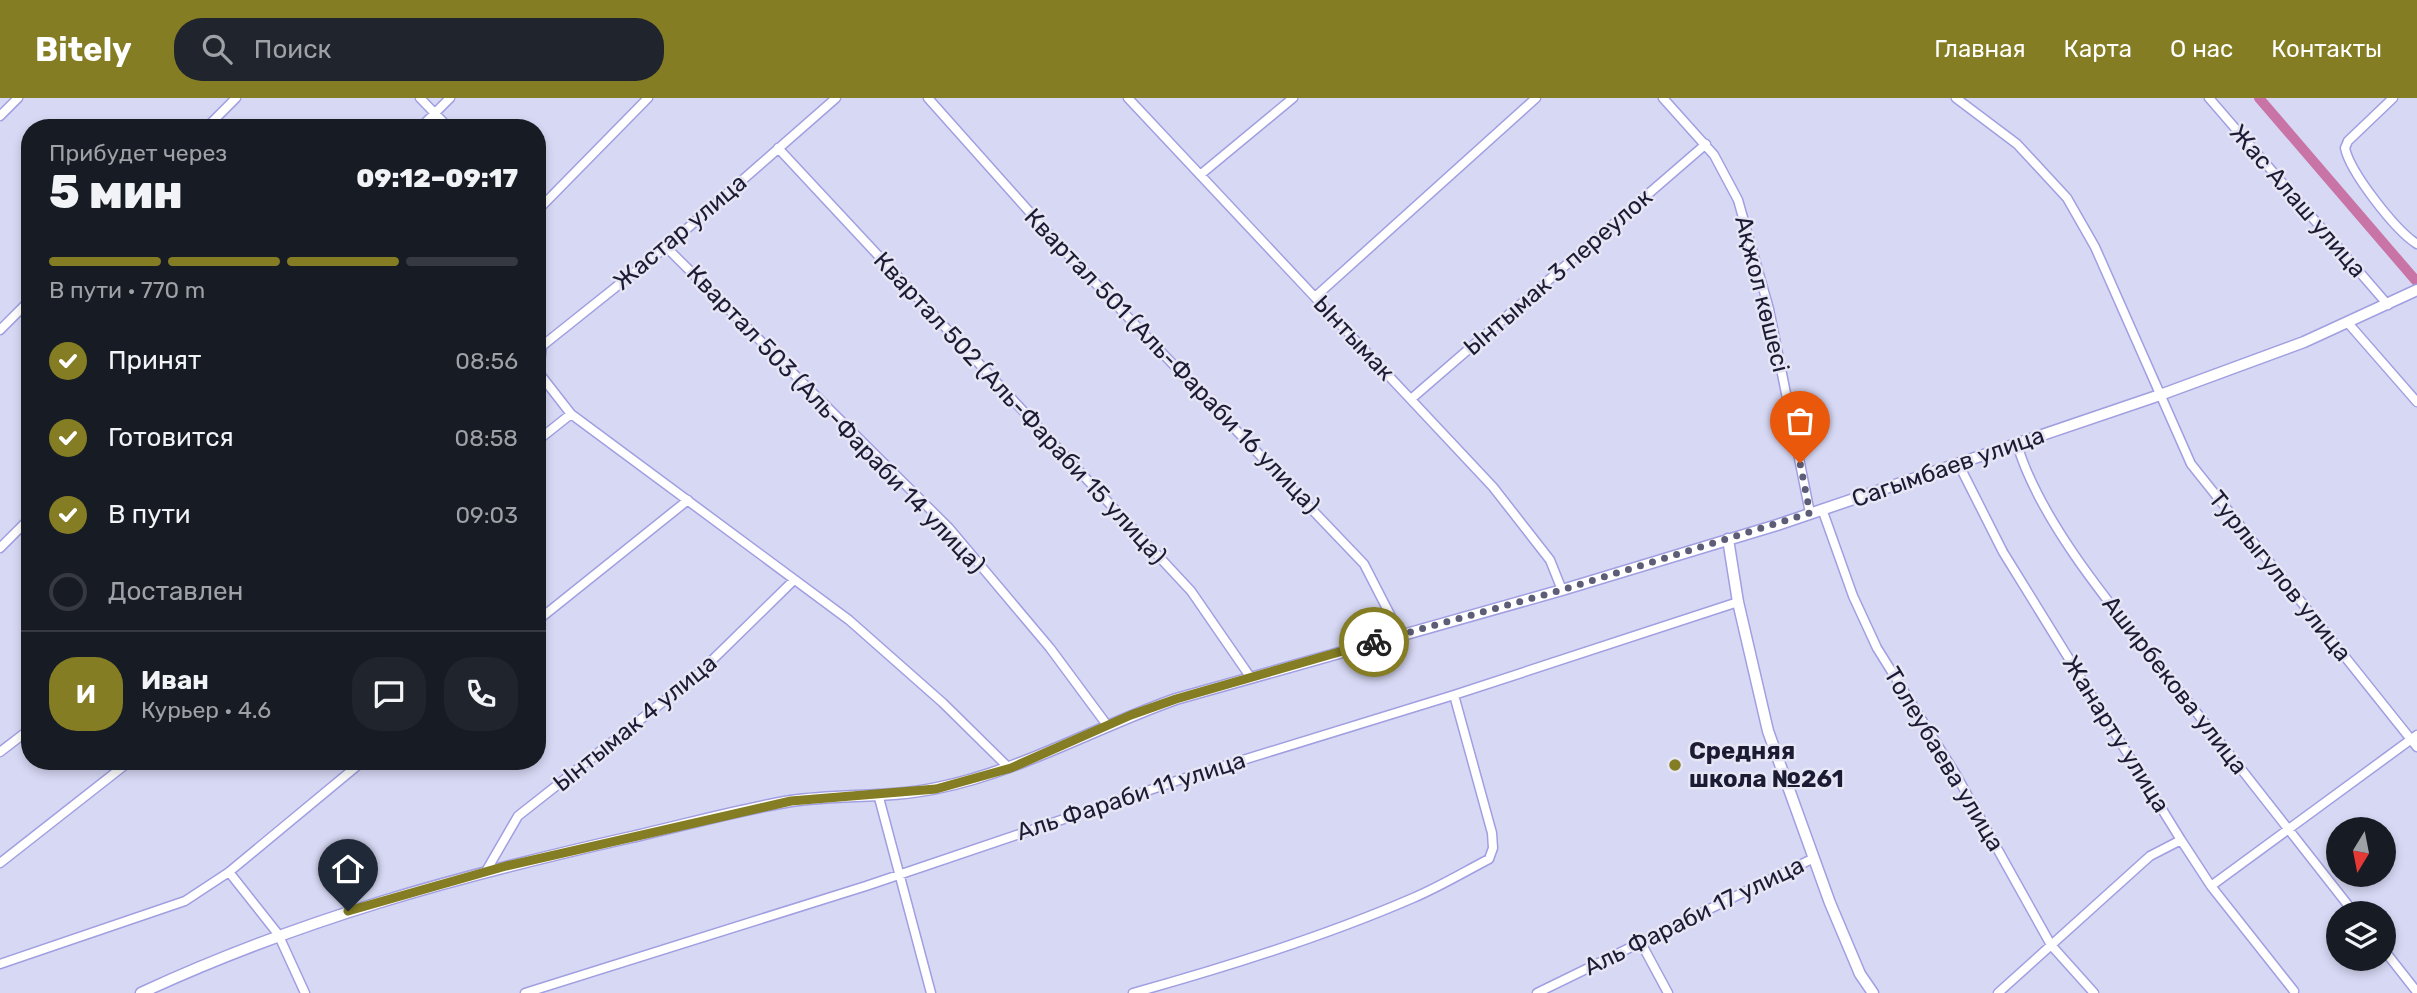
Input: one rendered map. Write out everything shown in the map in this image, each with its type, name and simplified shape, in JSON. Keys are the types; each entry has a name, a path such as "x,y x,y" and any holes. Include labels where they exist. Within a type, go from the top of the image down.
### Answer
{"street":[{"path":"0,116 18,98"},
{"path":"215,119 236,98"},
{"path":"420,98 441,119"},
{"path":"429,119 450,98"},
{"path":"546,202 648,98"},
{"name":"Жастар улица","path":"546,343 666,247 836,98"},
{"name":"Квартал 501 (Аль-Фараби 16 улица)","path":"928,98 1058,244 1364,564 1401,634"},
{"name":"Ынтымак","path":"1128,98 1411,399 1533,536 1550,560 1562,590"},
{"path":"1200,175 1293,98"},
{"path":"1315,296 1536,98"},
{"name":"Турлыгулов улица","path":"1956,98 2017,144 2067,198 2095,247 2191,464 2415,740"},
{"name":"Жас Алаш улица","path":"2209,98 2388,305"},
{"path":"2393,98 2347,141 2347,155 2354,169 2399,227 2417,244"},
{"name":"Ақжол көшесі","path":"1665,99 1706,144 1738,200 1762,285 1810,513"},
{"name":"Ынтымак 3 переулок","path":"1411,399 1706,144"},
{"name":"Квартал 502 (Аль-Фараби 15 улица)","path":"778,148 1191,591 1251,678"},
{"name":"Квартал 503 (Аль-Фараби 14 улица)","path":"666,247 949,528 1050,648 1107,726"},
{"name":"Сагымбаев улица","path":"141,993 278,934 441,882 791,801 936,789 1009,768 1176,699 1562,590 1810,513 2017,444 2160,395 2348,323 2417,290"},
{"path":"0,330 21,309"},
{"path":"2348,323 2417,402"},
{"name":"Жастар улица","path":"546,381 571,414"},
{"path":"546,434 571,414 849,621 943,703 1009,768"},
{"name":"Аширбекова улица","path":"2017,444 2025,470 2046,509 2108,600 2345,901"},
{"name":"Жанарту улица","path":"1958,463 2003,552 2181,840 2211,886 2294,991"},
{"path":"546,614 688,500"},
{"name":"Толеубаева улица","path":"1822,509 1853,596 1877,648 1955,773 2052,945 2094,993"},
{"path":"0,548 21,528"},
{"path":"1728,539 1738,602 1768,731 1860,974 1873,993"},
{"name":"Ынтымак 4 улица","path":"485,873 518,816 697,675 794,579"},
{"name":"Аль Фараби 11 улица","path":"525,993 866,886 897,873 1191,776 1454,695 1738,602"},
{"path":"1133,993 1220,968 1414,898 1489,859 1493,848 1492,833 1454,695"},
{"path":"0,752 21,736"},
{"path":"2211,886 2287,828 2415,740"},
{"path":"0,863 119,770"},
{"path":"0,964 185,901 229,872 352,770"},
{"path":"878,794 931,993"},
{"path":"1998,993 2150,856 2181,840"},
{"name":"Аль Фараби 17 улица","path":"1537,993 1640,940 1814,858"},
{"path":"229,872 278,934 305,993"},
{"path":"1640,940 1668,993"},
{"path":"2396,966 2415,991"}],"waterway":[{"path":"2259,98 2417,282"}],"way so far":[{"path":"1374,642 1562,590 1810,513 1800,463"}],"place":[{"name":"Средняя школа №261","path":"1675,765"}],"route":[{"path":"348,911 441,882 791,801 936,789 1011,768 1131,715 1176,699 1374,642"}]}
